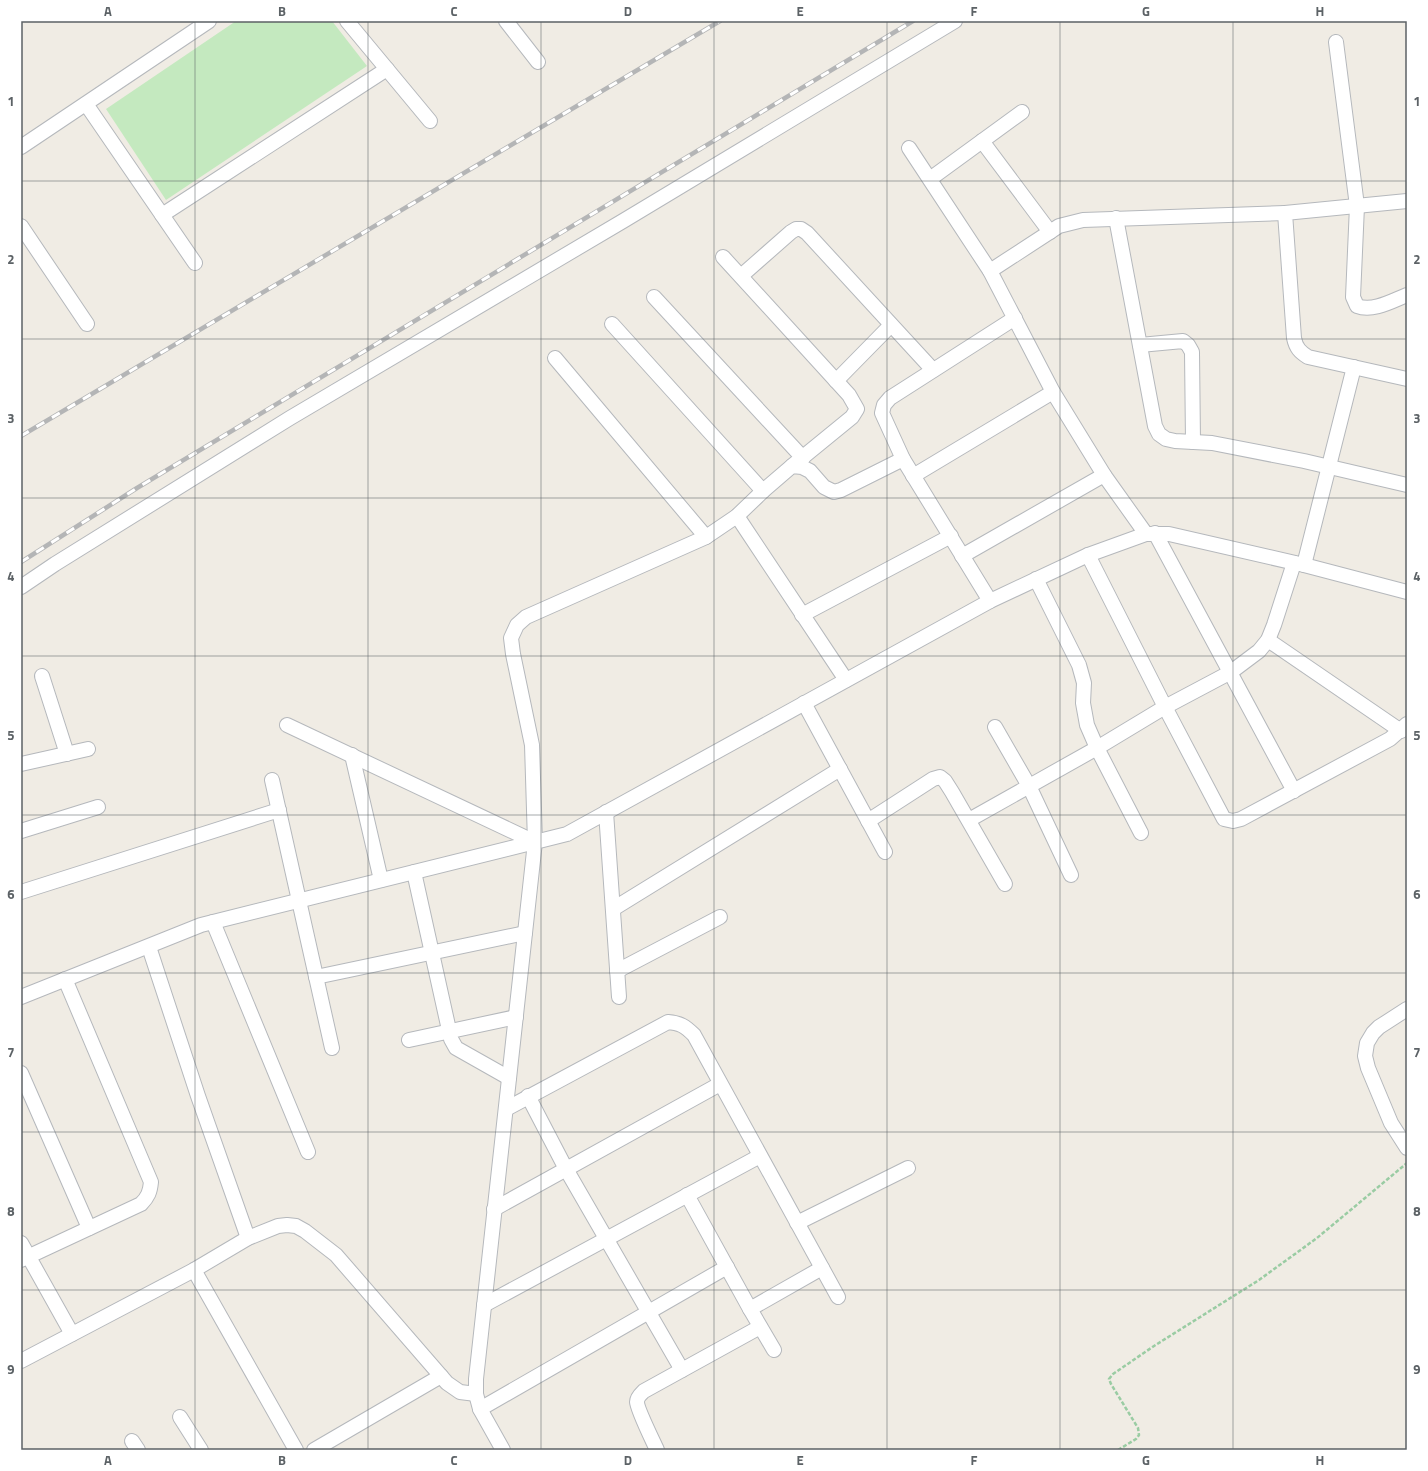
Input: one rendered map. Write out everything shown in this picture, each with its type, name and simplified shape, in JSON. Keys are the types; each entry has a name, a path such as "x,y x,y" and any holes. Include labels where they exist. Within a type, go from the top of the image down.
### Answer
{"street":[{"path":"21,147 209,21"},
{"path":"347,21 430,121"},
{"path":"506,21 538,62"},
{"path":"21,587 54,564 290,418 623,221 955,21"},
{"path":"1336,42 1357,206 1353,297 1356,306 1363,309 1371,308 1407,295"},
{"path":"162,215 387,69"},
{"path":"86,104 195,263"},
{"path":"930,179 1022,112"},
{"path":"982,141 1050,232"},
{"path":"910,148 990,271 1054,392 1104,475 1151,534 1231,672 1294,791"},
{"path":"990,271 1059,226 1083,220 1285,213 1407,201"},
{"path":"1285,213 1294,338 1296,347 1300,352 1308,357 1407,379"},
{"path":"1116,218 1155,426 1159,434 1166,439 1175,441 1212,443 1330,467 1407,485"},
{"path":"21,226 87,324"},
{"path":"740,276 791,232 796,229 801,229 807,233 933,370"},
{"path":"503,1450 480,1409 476,1394 476,1379 535,842 532,745 511,638 516,625 526,617 706,537 737,516 763,491 852,417 857,409 849,395 723,257"},
{"path":"654,297 802,467 810,471 824,487 834,492 841,490 903,458"},
{"path":"990,601 913,476 882,412 884,405 890,398 1015,318"},
{"path":"612,324 763,491"},
{"path":"836,381 891,325"},
{"path":"1140,345 1182,341 1188,345 1192,352 1194,442"},
{"path":"555,358 706,537"},
{"path":"969,820 1097,748 1165,707 1231,672 1259,652 1268,640 1299,564 1330,467 1354,367"},
{"path":"913,476 1054,392"},
{"path":"962,556 1104,475"},
{"path":"737,516 846,680"},
{"path":"21,997 201,925 567,834 990,601 1088,554 1151,534 1170,534 1299,564 1407,592"},
{"path":"802,615 950,536"},
{"path":"1088,554 1165,707 1224,819 1233,821 1241,819 1390,739 1404,727 1268,640"},
{"path":"1036,579 1079,665 1084,683 1084,714 1087,725 1097,748 1141,833"},
{"path":"42,676 67,754"},
{"path":"804,703 885,852"},
{"path":"287,725 535,842"},
{"path":"995,727 1029,786 1071,875"},
{"path":"21,763 88,749"},
{"path":"352,755 381,880"},
{"path":"613,910 840,769"},
{"path":"868,821 933,779 940,777 946,781 1005,884"},
{"path":"272,780 332,1048"},
{"path":"21,831 98,807"},
{"path":"21,892 279,810"},
{"path":"606,812 619,997"},
{"path":"414,872 450,1039 456,1048 509,1078"},
{"path":"617,971 720,917"},
{"path":"213,922 308,1152"},
{"path":"316,977 525,933"},
{"path":"149,947 198,1096 248,1238"},
{"path":"25,1258 141,1204 148,1197 150,1182 65,979"},
{"path":"1407,1009 1372,1033 1367,1043 1365,1056 1368,1068 1390,1123 1407,1148"},
{"path":"409,1040 516,1017"},
{"path":"506,1109 668,1022 678,1023 694,1035 838,1297"},
{"path":"21,1073 89,1228"},
{"path":"494,1209 720,1084"},
{"path":"528,1096 566,1169 682,1370"},
{"path":"484,1305 760,1156"},
{"path":"797,1223 908,1168"},
{"path":"687,1195 774,1350"},
{"path":"21,1361 194,1270 248,1238 278,1226 287,1225 296,1226 305,1231 336,1255 446,1383 460,1392 476,1394"},
{"path":"21,1244 25,1258 72,1334"},
{"path":"480,1409 727,1267"},
{"path":"750,1309 822,1268"},
{"path":"194,1270 296,1450"},
{"path":"657,1450 637,1402 638,1397 644,1391 760,1327"},
{"path":"314,1450 441,1376"},
{"path":"180,1417 201,1450"}],"path":[{"path":"1118,1450 1136,1439 1139,1435 1138,1428 1110,1384 1109,1380 1113,1374 1154,1346 1259,1280 1317,1238 1407,1163"}],"green space":[{"path":"236,21 332,21 367,66 166,200 106,109"}],"railway":[{"path":"21,436 720,21"},
{"path":"21,562 137,488 913,21"}]}
